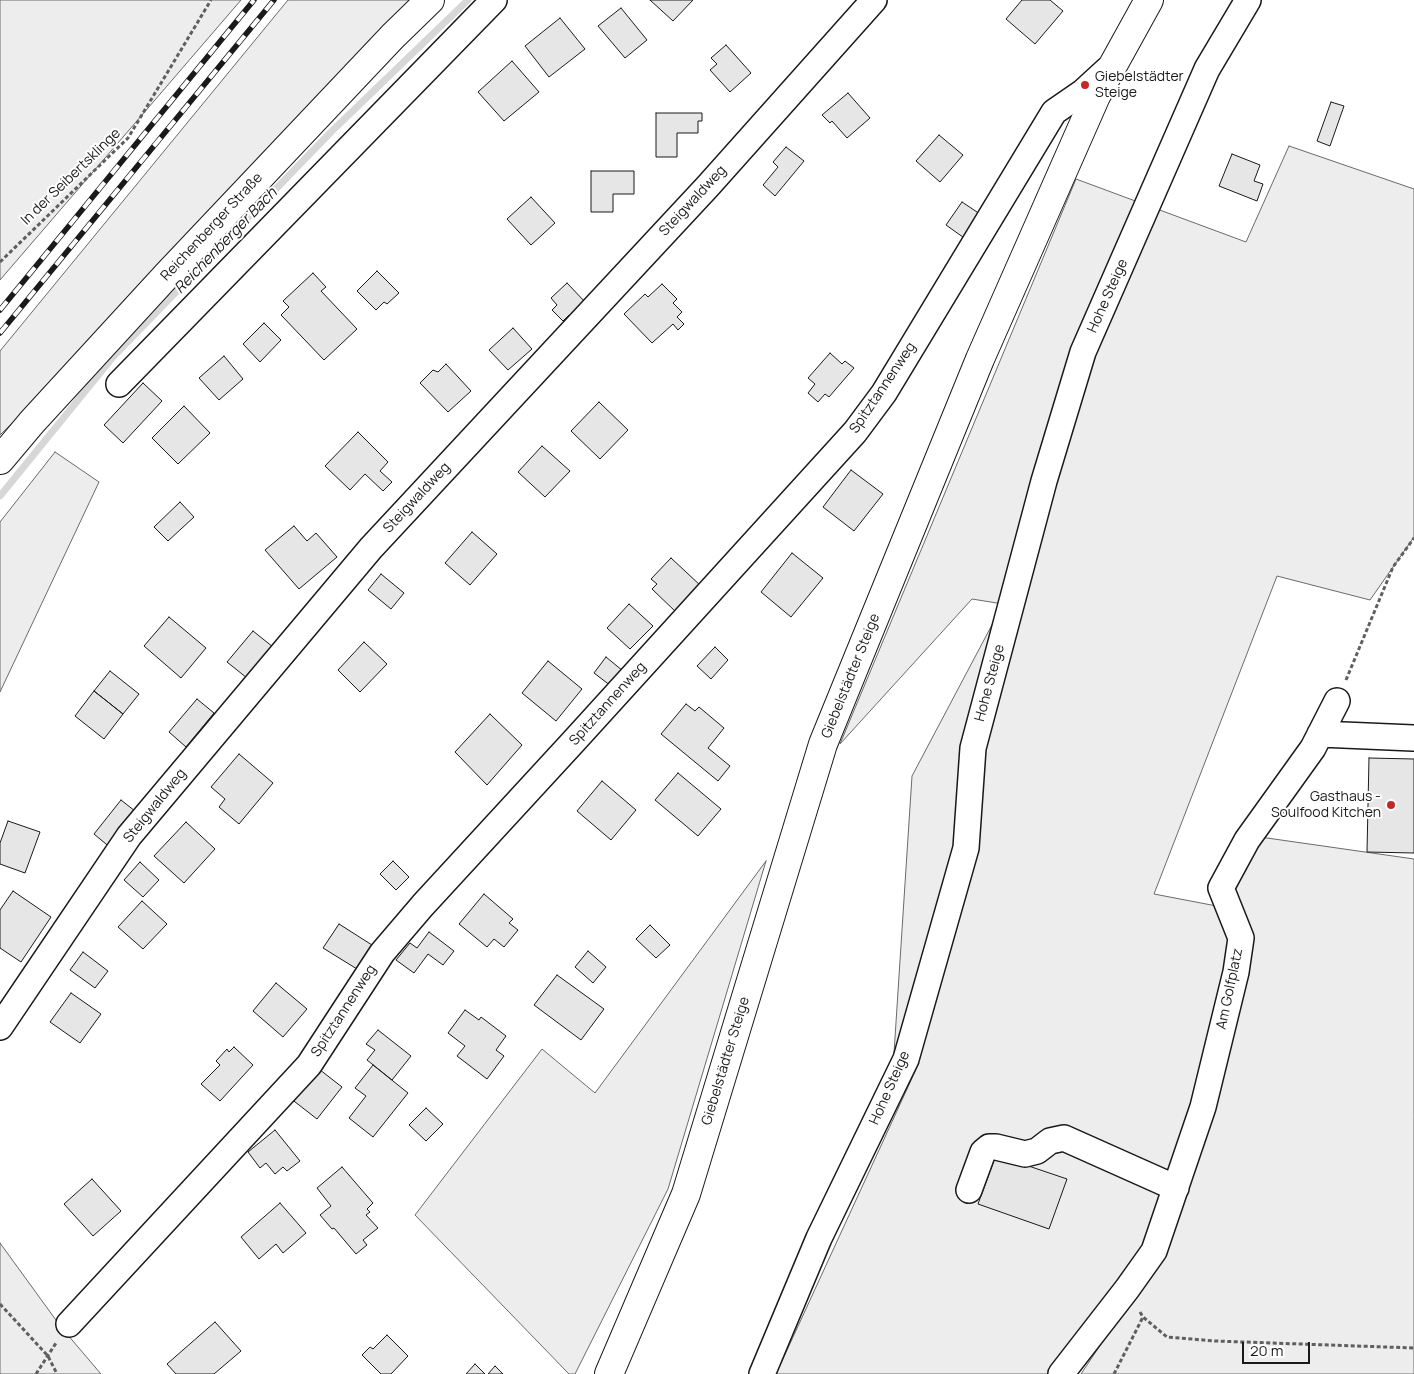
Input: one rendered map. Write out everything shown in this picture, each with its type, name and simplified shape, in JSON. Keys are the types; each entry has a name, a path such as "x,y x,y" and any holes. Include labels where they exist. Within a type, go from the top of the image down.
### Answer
{"main road":[{"name":"Reichenberger Straße","path":"0,460 32,422 154,289 393,36 430,0"},
{"name":"Giebelstädter Steige","path":"609,1374 686,1194 823,744 980,359 1096,96 1149,0"}],"street":[{"path":"118,384 494,0"},
{"name":"Steigwaldweg","path":"0,1027 129,836 371,548 708,186 874,0"},
{"name":"Hohe Steige","path":"762,1374 819,1238 906,1059 966,848 973,748 1044,481 1084,352 1207,69 1248,0"},
{"name":"Spitztannenweg","path":"69,1324 309,1065 382,953 422,905 855,432 884,393 1054,112 1083,92 1115,63"},
{"name":"Am Golfplatz","path":"1061,1374 1154,1251 1203,1107 1236,972 1241,938 1221,888 1247,840 1313,748 1337,701"},
{"path":"1320,734 1413,738"},
{"path":"969,1190 983,1152 989,1147 1026,1154 1037,1151 1050,1142 1064,1138 1176,1188"}],"path":[{"name":"In der Seibertsklinge","path":"0,262 128,138 211,0"},
{"path":"1337,701 1393,567 1414,538"},
{"path":"1127,1289 1143,1318 1167,1337 1215,1341 1414,1348"},
{"path":"0,1304 48,1356 57,1374"},
{"path":"1114,1374 1143,1318"},
{"path":"36,1374 69,1324"}],"shaded area":[{"path":"0,0 241,0 0,280"},
{"path":"288,0 444,0 0,435 0,351"},
{"path":"1289,146 1414,189 1414,537 1370,600 1277,576 1154,894 1227,908 1260,837 1414,859 1414,1374 1081,1374 1103,1341 1078,1335 1049,1374 776,1374 919,1063 894,1053 912,776 1003,604 972,599 840,744 1076,179 1246,242"},
{"path":"55,452 99,482 0,692 0,522"},
{"path":"766,861 668,1189 575,1374 569,1374 415,1215 542,1049 595,1093"},
{"path":"0,1243 61,1327 101,1374 0,1374"}],"building":[{"path":"650,0 693,0 673,21"},
{"path":"1022,0 1050,0 1063,11 1035,44 1006,19"},
{"path":"621,8 647,40 625,58 598,26"},
{"path":"560,18 585,49 549,77 525,46"},
{"path":"726,45 751,73 730,92 710,70 717,64 711,58"},
{"path":"512,61 539,92 504,121 478,92"},
{"path":"848,93 870,118 847,138 832,121 830,123 822,115"},
{"path":"1331,102 1344,106 1330,146 1317,141"},
{"path":"656,113 702,113 702,121 698,121 698,133 677,133 677,157 656,157"},
{"path":"939,135 963,155 940,182 916,161"},
{"path":"786,147 804,161 775,196 763,185 778,167 773,162"},
{"path":"1232,154 1260,165 1254,181 1263,184 1257,201 1219,186"},
{"path":"591,171 634,171 634,194 613,194 613,212 591,212"},
{"path":"531,197 555,223 531,245 507,219"},
{"path":"962,202 983,216 967,240 946,225"},
{"path":"377,271 399,293 387,304 384,302 376,310 357,291"},
{"path":"313,273 326,287 321,291 357,329 324,360 281,315 289,307 283,301"},
{"path":"567,283 586,303 571,317 569,315 563,321 552,310 557,305 551,298"},
{"path":"662,284 677,299 673,303 682,312 677,317 684,324 678,330 673,324 652,343 624,314 645,294 648,297"},
{"path":"264,323 281,340 260,362 243,344"},
{"path":"513,328 532,349 508,370 489,350"},
{"path":"830,353 842,364 845,361 854,368 829,397 825,394 818,402 808,393 815,384 808,378"},
{"path":"224,356 243,379 219,400 199,378"},
{"path":"446,364 471,391 448,412 420,383 433,370 438,372"},
{"path":"143,383 162,401 123,443 104,425"},
{"path":"599,402 628,430 600,459 571,431"},
{"path":"184,406 210,433 178,464 152,438"},
{"path":"358,432 388,462 380,471 392,482 383,491 365,474 350,490 325,466"},
{"path":"542,446 570,471 545,497 518,472"},
{"path":"851,470 883,494 854,531 823,507"},
{"path":"180,502 194,517 168,541 154,527"},
{"path":"294,526 307,541 316,533 337,557 299,589 265,550"},
{"path":"472,532 497,554 470,585 445,563"},
{"path":"792,553 823,578 791,617 761,592"},
{"path":"671,558 701,586 677,613 652,589 657,584 651,579"},
{"path":"381,574 404,593 391,609 368,590"},
{"path":"629,604 653,626 630,649 607,628"},
{"path":"169,617 206,648 181,678 144,646"},
{"path":"253,631 273,647 247,678 227,662"},
{"path":"364,642 387,664 360,692 338,670"},
{"path":"715,647 728,660 711,679 697,666"},
{"path":"606,657 623,671 611,686 594,673"},
{"path":"548,661 582,689 556,721 522,693"},
{"path":"110,671 139,694 123,714 94,691"},
{"path":"94,691 123,714 104,739 75,716"},
{"path":"197,699 214,713 186,747 169,732"},
{"path":"686,704 695,711 699,707 724,728 708,748 730,766 718,781 661,734"},
{"path":"490,714 522,745 487,785 455,752"},
{"path":"239,754 273,783 239,824 219,807 225,799 211,787"},
{"name":"Gasthaus - Soulfood Kitchen","path":"1369,758 1414,759 1414,853 1367,852"},
{"path":"678,773 721,809 698,836 655,800"},
{"path":"602,781 636,810 611,840 577,811"},
{"path":"121,800 140,815 112,849 94,834"},
{"path":"8,821 40,832 25,873 0,864 0,843"},
{"path":"186,822 215,849 184,883 154,856"},
{"path":"393,861 409,877 396,890 380,874"},
{"path":"140,862 159,880 143,897 124,880"},
{"path":"13,891 51,917 21,962 0,948 0,910"},
{"path":"484,894 513,919 509,923 518,930 504,947 494,939 487,947 459,924"},
{"path":"142,901 167,924 143,949 118,927"},
{"path":"339,924 372,945 357,969 323,948"},
{"path":"650,925 670,945 656,958 636,939"},
{"path":"429,932 454,951 443,965 428,954 414,973 396,960 410,943 417,948"},
{"path":"588,951 606,967 593,983 575,967"},
{"path":"83,952 108,971 95,988 70,970"},
{"path":"557,975 604,1009 581,1040 534,1005"},
{"path":"276,983 307,1009 283,1037 253,1011"},
{"path":"71,993 101,1014 80,1043 50,1022"},
{"path":"465,1010 479,1020 481,1017 506,1036 496,1050 504,1056 487,1079 457,1056 465,1046 448,1033"},
{"path":"378,1030 411,1056 392,1080 367,1060 375,1050 366,1044"},
{"path":"234,1047 253,1065 220,1101 201,1084 220,1065 216,1061 227,1049 229,1052"},
{"path":"373,1065 408,1093 373,1137 349,1118 366,1096 355,1088"},
{"path":"315,1066 342,1087 317,1119 290,1098"},
{"path":"426,1108 443,1124 426,1141 409,1125"},
{"path":"275,1130 300,1161 287,1171 283,1167 275,1174 266,1163 260,1168 248,1152"},
{"path":"996,1155 1067,1179 1049,1229 978,1204"},
{"path":"342,1167 373,1203 367,1209 370,1212 366,1215 378,1228 363,1240 367,1245 356,1254 320,1215 331,1206 317,1188"},
{"path":"92,1179 121,1211 93,1236 64,1204"},
{"path":"280,1203 306,1233 283,1253 276,1244 259,1259 241,1237"},
{"path":"215,1322 241,1351 214,1374 176,1374 167,1364"},
{"path":"387,1335 408,1356 391,1374 381,1374 362,1355 370,1347 373,1349"},
{"path":"475,1364 485,1374 466,1374"},
{"path":"495,1366 503,1374 488,1374"}],"waterway":[{"name":"Reichenberger Bach","path":"0,496 113,357 332,131 468,0"}],"railway":[{"path":"0,310 254,0"},
{"path":"0,333 274,0"}],"place":[{"name":"Giebelstädter Steige","path":"1085,85"},
{"name":"Gasthaus - Soulfood Kitchen","path":"1391,805"}]}
